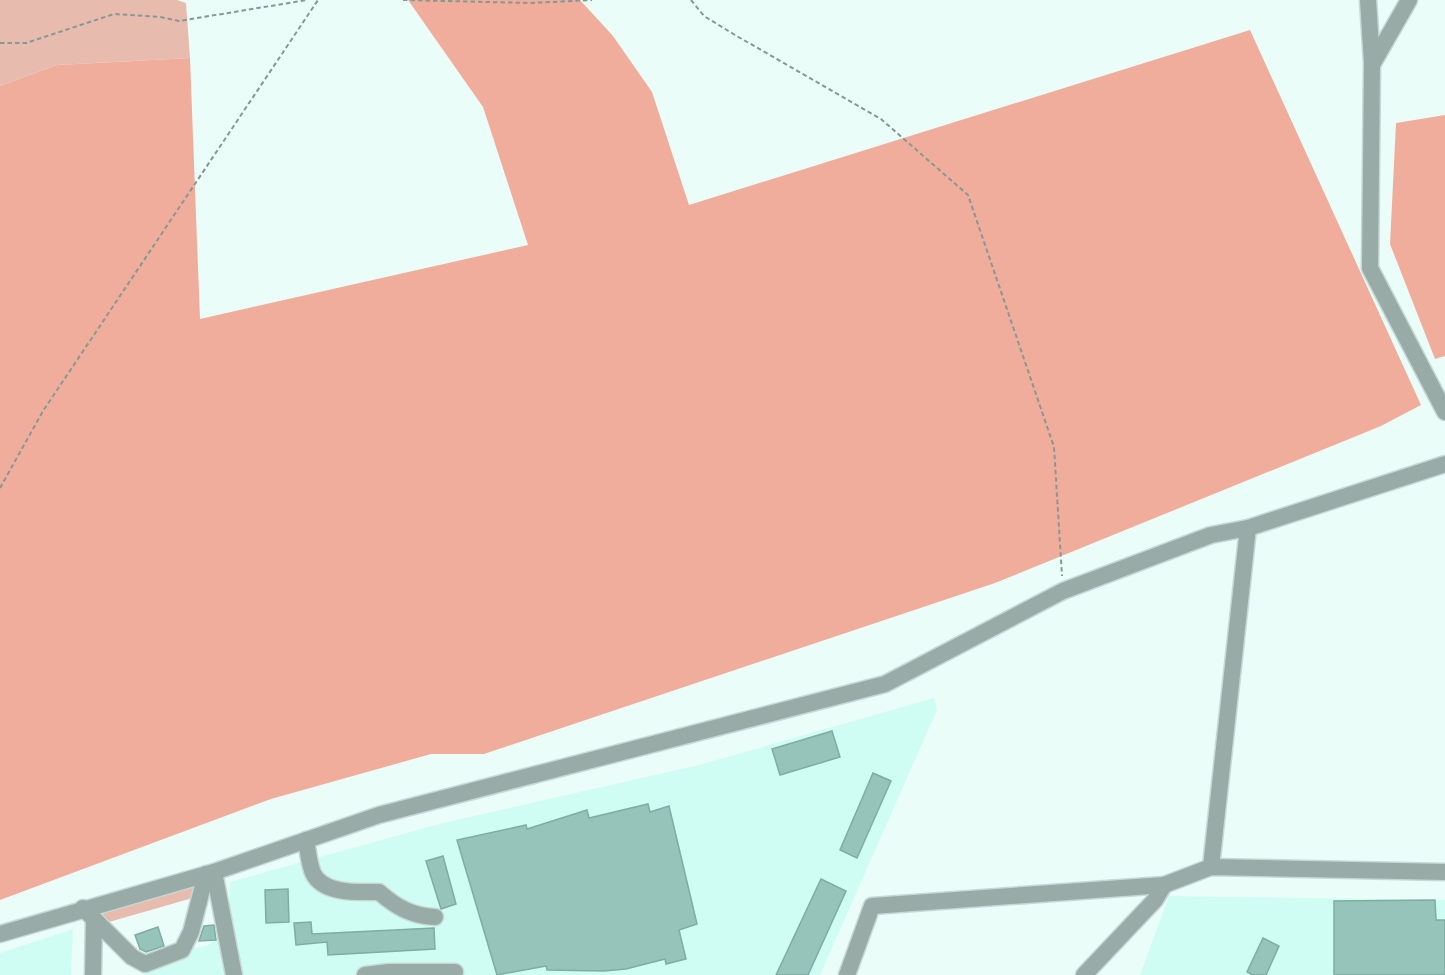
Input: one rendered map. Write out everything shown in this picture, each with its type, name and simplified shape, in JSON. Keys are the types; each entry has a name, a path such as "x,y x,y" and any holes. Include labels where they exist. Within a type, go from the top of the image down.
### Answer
{"street":[{"path":"1368,0 1372,63 1370,268 1445,412"},
{"path":"1372,63 1409,0"},
{"path":"0,934 89,914 401,810 885,684 1063,591 1211,535 1248,528 1445,464"},
{"path":"1211,867 1248,528"},
{"path":"306,840 314,873 321,883 346,892 379,892 397,908 424,917 435,917"},
{"path":"847,975 872,906 1164,885 1211,867 1445,872"},
{"path":"89,914 132,957 145,964 182,950 191,932 210,873"},
{"path":"210,873 234,975"},
{"path":"1084,975 1155,900 1164,885"},
{"path":"89,914 93,975"},
{"path":"365,975 389,972 455,972"}],"path":[{"path":"1,44 26,44 114,14 160,17 179,21 307,0"},
{"path":"0,489 49,402 318,0"},
{"path":"403,0 530,3 592,0"},
{"path":"691,0 704,16 881,119 968,195 1054,447 1063,591"}],"shaded area":[{"path":"0,0 177,0 186,3 190,58 57,65 0,86"},
{"path":"408,0 580,0 613,36 652,92 689,205 1250,30 1421,405 1381,426 995,583 484,754 431,754 271,799 0,900 0,86 57,65 190,58 200,319 528,245 483,107"},
{"path":"1445,115 1445,356 1435,359 1390,244 1396,123"},
{"path":"934,698 937,710 820,975 141,975 185,959 191,948 207,946 229,930 230,882 439,824 699,765"},
{"path":"190,887 196,889 195,895 189,899 109,922 105,922 102,916 105,912"},
{"path":"1169,896 1445,900 1445,975 1140,975"},
{"path":"73,929 71,975 0,975 0,953"}],"building":[{"path":"832,731 840,757 780,775 772,749"},
{"path":"873,773 891,781 857,858 840,850"},
{"path":"648,804 650,812 669,806 697,924 679,930 686,959 666,964 665,959 626,969 604,971 547,970 546,966 497,975 457,840 526,825 527,829 587,810 589,818"},
{"path":"443,856 456,904 441,909 426,861"},
{"path":"821,879 846,891 808,975 776,975"},
{"path":"288,889 289,922 266,923 265,890"},
{"path":"1435,900 1436,920 1445,920 1445,975 1334,975 1334,901"},
{"path":"311,922 312,934 434,928 435,949 328,955 327,942 296,945 294,923"},
{"path":"214,925 216,940 199,941 204,926"},
{"path":"158,927 164,946 146,952 140,949 135,935"},
{"path":"1263,938 1279,946 1266,975 1253,975 1247,972"}]}
